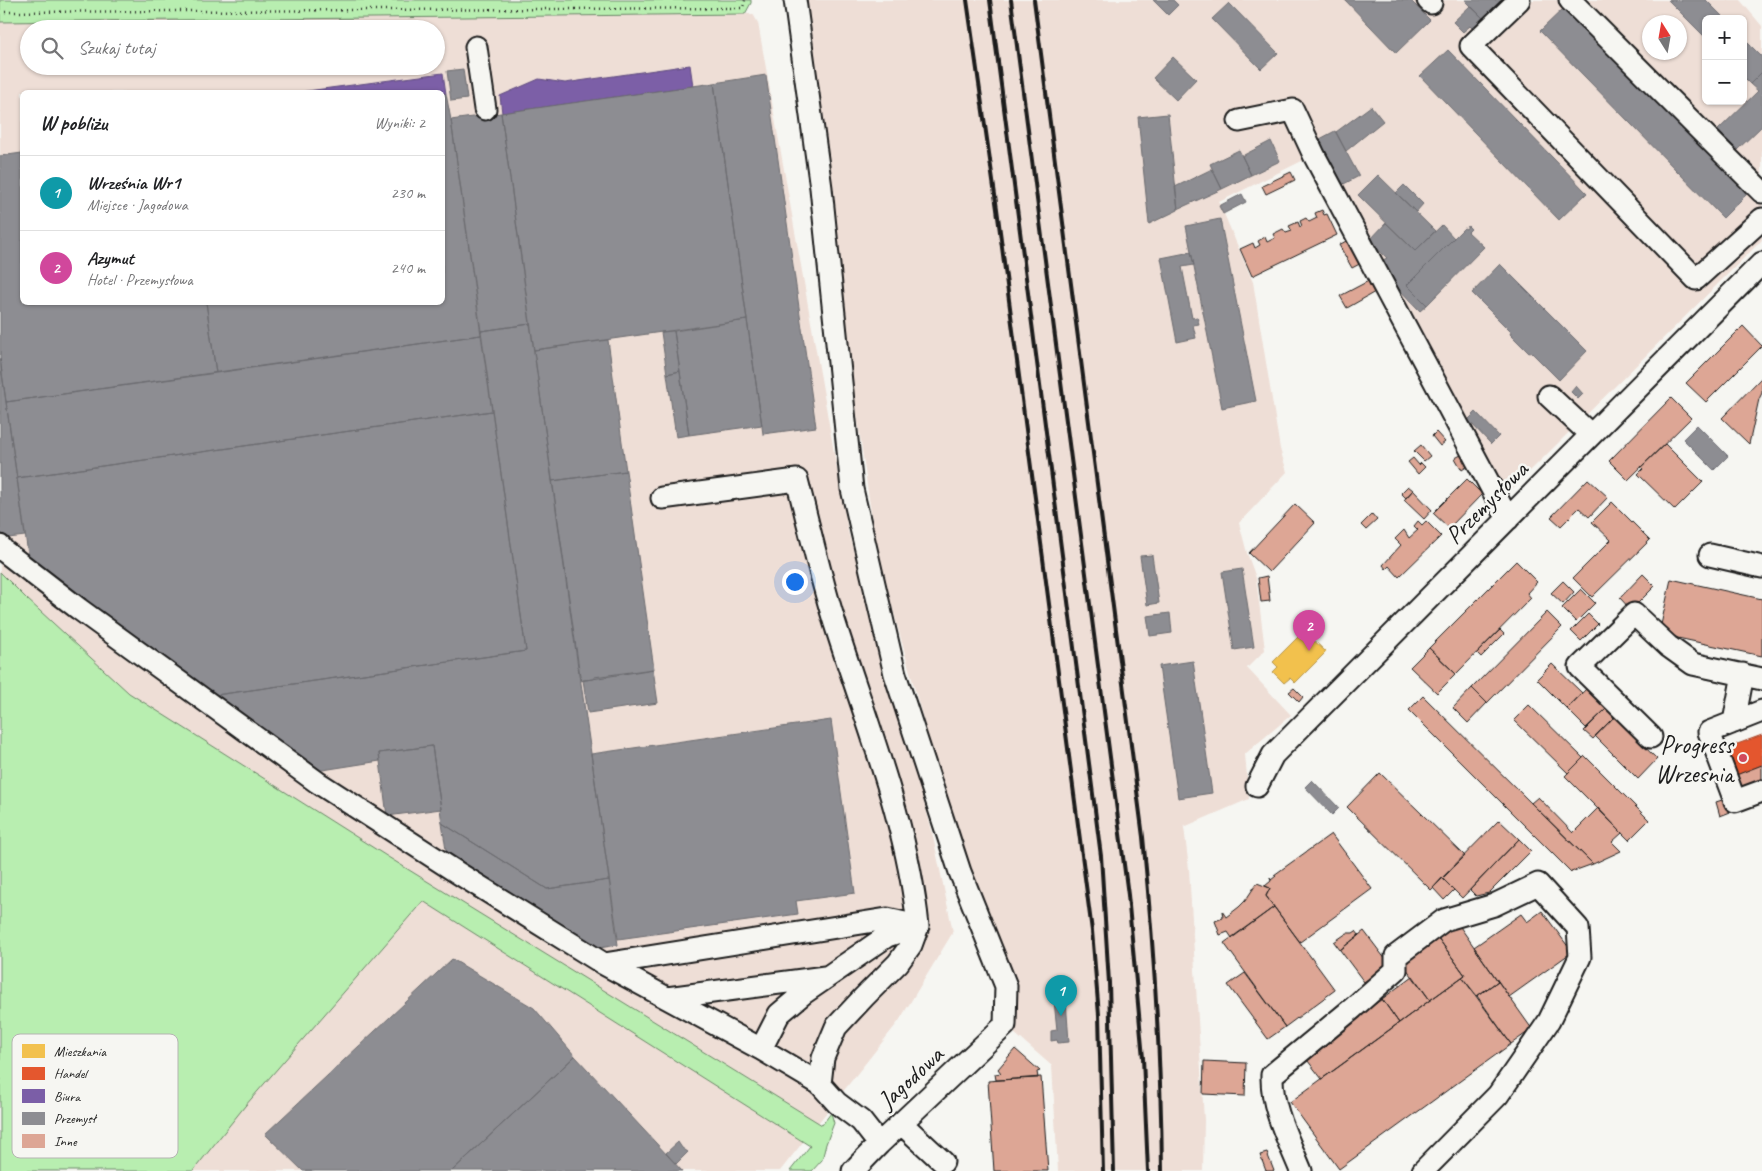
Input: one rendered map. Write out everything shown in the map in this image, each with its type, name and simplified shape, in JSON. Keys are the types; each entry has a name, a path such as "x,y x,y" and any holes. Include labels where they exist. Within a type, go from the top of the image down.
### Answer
{"street":[{"name":"Jagodowa","path":"795,0 821,188 852,490 895,674 960,872 1006,986 1005,1025 853,1171"},
{"path":"1519,0 1471,46 1696,279 1762,219"},
{"path":"1570,0 1762,192"},
{"path":"476,47 485,109"},
{"path":"1239,121 1292,110 1314,155 1508,519"},
{"name":"Przemysłowa","path":"1257,786 1273,755 1762,263"},
{"path":"1549,396 1591,435"},
{"path":"662,498 797,480 836,628 885,778 909,863 918,926 911,945 898,963 836,1027 823,1058 820,1084"},
{"path":"0,546 79,609 317,782 604,964 761,1049 820,1084 837,1102 861,1121 879,1144"},
{"path":"1710,555 1762,567"},
{"path":"1651,737 1580,667 1634,614 1668,646 1693,664 1752,676 1734,722"},
{"path":"1762,711 1709,732 1735,801 1762,791"},
{"path":"1301,1171 1277,1107 1272,1090 1272,1076 1396,970 1396,956 1444,920 1494,905 1538,884 1578,928 1580,957 1549,1021 1498,1095 1423,1171"},
{"path":"604,964 887,918 918,926"},
{"path":"761,1049 779,1014 804,993 887,936 918,926"},
{"path":"667,998 830,976"},
{"path":"901,1123 943,1162"}],"path":[{"path":"0,12 743,8 745,0"}],"shaded area":[{"path":"798,0 1740,0 1762,26 1762,240 1506,495 1314,155 1219,202 1253,282 1280,449 1287,472 1239,523 1256,578 1265,650 1247,668 1291,715 1245,754 1249,799 1184,827 1189,869 1204,1120 1203,1171 1058,1171 1052,1066 1013,1032 975,909 884,577 874,534"},
{"path":"753,14 758,23 848,531 931,827 953,932 899,1021 780,1171 186,1171 178,1099 178,1034 171,1034 136,722 0,587 0,22 20,22 20,75 445,75 445,20 188,20"}],"green space":[{"path":"0,0 751,0 745,14 20,20 20,22 0,22"},
{"path":"0,572 129,693 388,857 822,1125 831,1113 834,1123 822,1160 812,1171 790,1171 810,1146 423,901 245,1106 193,1171 0,1171"}],"building: Mieszkania":[{"path":"1304,631 1326,652 1295,683 1290,678 1284,683 1273,672 1278,667 1273,662"}],"building: Handel":[{"name":"Progress Wrzesnia","path":"1762,735 1762,765 1731,777 1721,750"}],"building: Biura":[{"path":"690,65 693,86 502,113 500,96 539,79 565,83"},
{"path":"428,75 443,75 446,94 445,90 315,90"}],"building: Przemysł":[{"path":"1153,0 1173,0 1178,5 1168,15"},
{"path":"1345,0 1410,0 1430,20 1396,53"},
{"path":"1465,0 1506,0 1485,20"},
{"path":"1668,0 1706,0 1721,15 1702,15 1702,34 1687,19 1687,15 1683,15"},
{"path":"1229,3 1278,53 1261,69 1212,19"},
{"path":"1567,5 1750,191 1723,218 1540,31"},
{"path":"1470,6 1485,20 1474,30 1470,26 1463,32 1453,22"},
{"path":"1747,42 1762,57 1762,72 1750,84 1747,81"},
{"path":"1448,50 1587,193 1559,220 1420,76"},
{"path":"1173,57 1196,79 1176,100 1153,78"},
{"path":"463,69 467,99 451,101 447,71"},
{"path":"1762,72 1762,126 1736,151 1717,131 1744,105 1747,105 1747,102 1758,91 1750,84"},
{"path":"766,75 816,427 763,434 714,83"},
{"path":"714,83 747,320 534,350 501,113"},
{"path":"446,94 481,335 216,373 206,305 445,305"},
{"path":"1371,106 1383,121 1346,151 1336,132"},
{"path":"501,113 530,324 481,331 451,120"},
{"path":"1168,114 1178,210 1149,224 1138,117"},
{"path":"1335,131 1359,176 1340,186 1318,140"},
{"path":"1271,141 1280,161 1251,175 1242,156"},
{"path":"1239,150 1251,175 1222,189 1210,164"},
{"path":"20,153 20,305 206,305 216,373 6,402 0,359 0,156"},
{"path":"1212,169 1222,189 1178,209 1175,187"},
{"path":"1378,175 1435,231 1415,251 1358,195"},
{"path":"1404,185 1423,204 1416,212 1396,193"},
{"path":"1242,194 1246,202 1223,214 1219,206"},
{"path":"1220,219 1256,401 1222,408 1186,226"},
{"path":"1386,223 1415,251 1442,225 1454,238 1407,285 1427,305 1420,311 1394,284 1381,261 1387,258 1369,241"},
{"path":"1468,226 1471,229 1468,232 1484,247 1427,305 1407,285"},
{"path":"1191,252 1194,265 1182,267 1192,318 1197,317 1199,324 1193,325 1196,338 1177,342 1161,258"},
{"path":"1500,264 1587,351 1559,380 1510,334 1511,332 1472,293"},
{"path":"747,320 762,425 689,435 674,331"},
{"path":"530,324 609,880 547,889 442,823 432,746 379,753 380,761 310,772 209,696 526,651 481,331"},
{"path":"674,331 680,371 667,374 661,332"},
{"path":"481,335 492,411 17,478 6,402"},
{"path":"608,340 626,471 552,481 534,350"},
{"path":"0,359 25,536 0,539"},
{"path":"680,371 689,435 676,437 667,374"},
{"path":"1576,386 1583,394 1578,399 1571,392"},
{"path":"492,411 526,651 209,696 29,561 17,478"},
{"path":"1476,412 1499,436 1491,444 1468,420"},
{"path":"1697,425 1728,456 1714,470 1683,439"},
{"path":"626,471 654,669 580,681 552,481"},
{"path":"1152,555 1159,603 1147,605 1140,556"},
{"path":"1242,569 1254,647 1234,650 1222,572"},
{"path":"1170,613 1172,633 1150,636 1147,616"},
{"path":"1193,661 1212,793 1178,798 1159,666"},
{"path":"653,669 658,703 588,713 583,680"},
{"path":"831,720 855,893 796,901 798,914 618,939 591,754"},
{"path":"432,746 441,809 387,816 379,753"},
{"path":"1312,780 1339,808 1332,815 1305,787"},
{"path":"442,823 547,889 609,880 618,945 593,949 447,857"},
{"path":"452,959 534,1008 575,1056 452,1171 303,1171 265,1134"},
{"path":"1066,1000 1069,1042 1058,1043 1057,1040 1051,1041 1051,1031 1057,1030 1054,1001"},
{"path":"575,1056 682,1171 452,1171"},
{"path":"678,1142 688,1152 676,1164 666,1153"}],"building: Inne":[{"path":"1291,172 1295,180 1266,194 1262,186"},
{"path":"1322,210 1324,215 1327,214 1337,235 1252,276 1240,249 1253,243 1255,248 1260,245 1258,241 1265,237 1267,242 1275,238 1273,234 1283,229 1286,233 1292,231 1289,226 1298,222 1300,227 1302,226 1300,221 1306,218 1309,222 1317,218 1315,213"},
{"path":"1355,236 1367,260 1352,268 1339,245"},
{"path":"1376,277 1382,288 1347,308 1340,296"},
{"path":"1743,326 1762,346 1706,402 1686,383"},
{"path":"1762,377 1762,393 1749,444 1722,418"},
{"path":"1671,398 1691,418 1628,480 1609,461"},
{"path":"1436,432 1445,442 1440,446 1432,436"},
{"path":"1665,444 1703,482 1675,510 1638,474 1643,469 1641,467"},
{"path":"1421,445 1430,456 1424,461 1414,451"},
{"path":"1461,455 1468,466 1462,470 1455,458"},
{"path":"1413,458 1419,465 1421,463 1425,467 1418,474 1408,462"},
{"path":"1467,479 1482,494 1449,528 1433,513"},
{"path":"1588,479 1608,497 1589,517 1579,508 1561,526 1551,517"},
{"path":"1408,486 1413,490 1406,498 1401,493"},
{"path":"1413,490 1432,510 1424,519 1404,500"},
{"path":"1612,502 1650,540 1592,597 1573,578 1611,540 1592,522"},
{"path":"1295,504 1315,523 1269,572 1249,553"},
{"path":"1372,514 1377,520 1366,530 1361,525"},
{"path":"1418,521 1422,525 1426,521 1441,536 1399,577 1389,566 1386,569 1383,565 1401,545 1395,539 1404,530 1409,538 1418,530 1414,526"},
{"path":"1516,561 1537,582 1527,593 1531,598 1456,674 1429,648"},
{"path":"1643,574 1655,586 1631,610 1620,598"},
{"path":"1267,576 1270,601 1261,602 1258,578"},
{"path":"1671,579 1762,599 1762,656 1659,634"},
{"path":"1563,581 1574,592 1563,604 1551,593"},
{"path":"1581,589 1595,603 1576,622 1562,608"},
{"path":"1547,612 1562,627 1487,703 1472,688"},
{"path":"1588,614 1598,624 1581,641 1571,631"},
{"path":"1500,630 1504,634 1481,657 1477,653"},
{"path":"1429,648 1456,674 1437,693 1410,667"},
{"path":"1552,664 1582,693 1567,709 1537,679"},
{"path":"1294,688 1303,697 1299,702 1289,692"},
{"path":"1472,688 1487,703 1468,723 1453,708"},
{"path":"1586,689 1606,709 1586,728 1567,709"},
{"path":"1423,696 1593,864 1571,872 1409,710"},
{"path":"1529,705 1583,758 1568,773 1514,720"},
{"path":"1606,709 1614,717 1593,739 1584,731"},
{"path":"1614,717 1657,759 1638,779 1595,736"},
{"path":"1585,756 1649,820 1629,840 1565,776"},
{"path":"1762,765 1762,779 1736,789 1731,777"},
{"path":"1380,773 1465,856 1431,890 1347,807"},
{"path":"1538,797 1573,833 1598,808 1622,833 1612,842 1621,851 1593,864 1531,803"},
{"path":"1728,798 1733,811 1720,816 1716,802"},
{"path":"1499,820 1519,839 1462,898 1442,878"},
{"path":"1331,834 1372,889 1300,942 1266,896 1270,888 1265,886 1271,881 1270,878 1271,880 1276,876 1274,875"},
{"path":"1519,839 1531,851 1489,893 1476,896 1470,890"},
{"path":"1442,878 1454,890 1444,900 1433,888"},
{"path":"1257,883 1270,888 1266,896 1274,907 1232,938 1228,932 1220,935 1215,921 1223,918 1222,911 1226,917 1239,907"},
{"path":"1274,907 1335,990 1285,1027 1224,943"},
{"path":"1542,911 1572,952 1509,997 1474,947 1521,914 1527,922"},
{"path":"1458,924 1498,981 1477,996 1462,977 1465,975 1438,938"},
{"path":"1356,931 1359,935 1340,950 1334,942 1347,933"},
{"path":"1364,931 1389,964 1364,982 1340,950"},
{"path":"1438,938 1465,975 1430,1000 1403,964"},
{"path":"1245,973 1285,1027 1268,1039 1228,985"},
{"path":"1413,976 1430,1000 1399,1023 1382,999"},
{"path":"1462,977 1511,1044 1339,1169 1290,1102"},
{"path":"1498,981 1532,1029 1511,1044 1477,996"},
{"path":"1382,999 1399,1023 1322,1079 1304,1056"},
{"path":"1015,1049 1040,1071 1037,1072 1038,1078 996,1080 995,1074 1001,1073 998,1069"},
{"path":"1204,1061 1246,1063 1245,1096 1203,1094"},
{"path":"1041,1077 1048,1171 994,1171 988,1081"},
{"path":"1267,1153 1274,1171 1266,1171 1260,1155"}],"railway":[{"path":"967,0 997,209 1092,931 1099,1015 1103,1171"},
{"path":"990,0 1101,856 1109,983 1114,1171"},
{"path":"1011,0 1128,895 1143,1058 1148,1171"},
{"path":"1034,0 1143,837 1156,1004 1162,1171"}],"place":[{"name":"Azymut","path":"1309,651"},
{"name":"Progress Wrzesnia","path":"1743,758"},
{"name":"Września Wr1","path":"1061,1016"}]}
